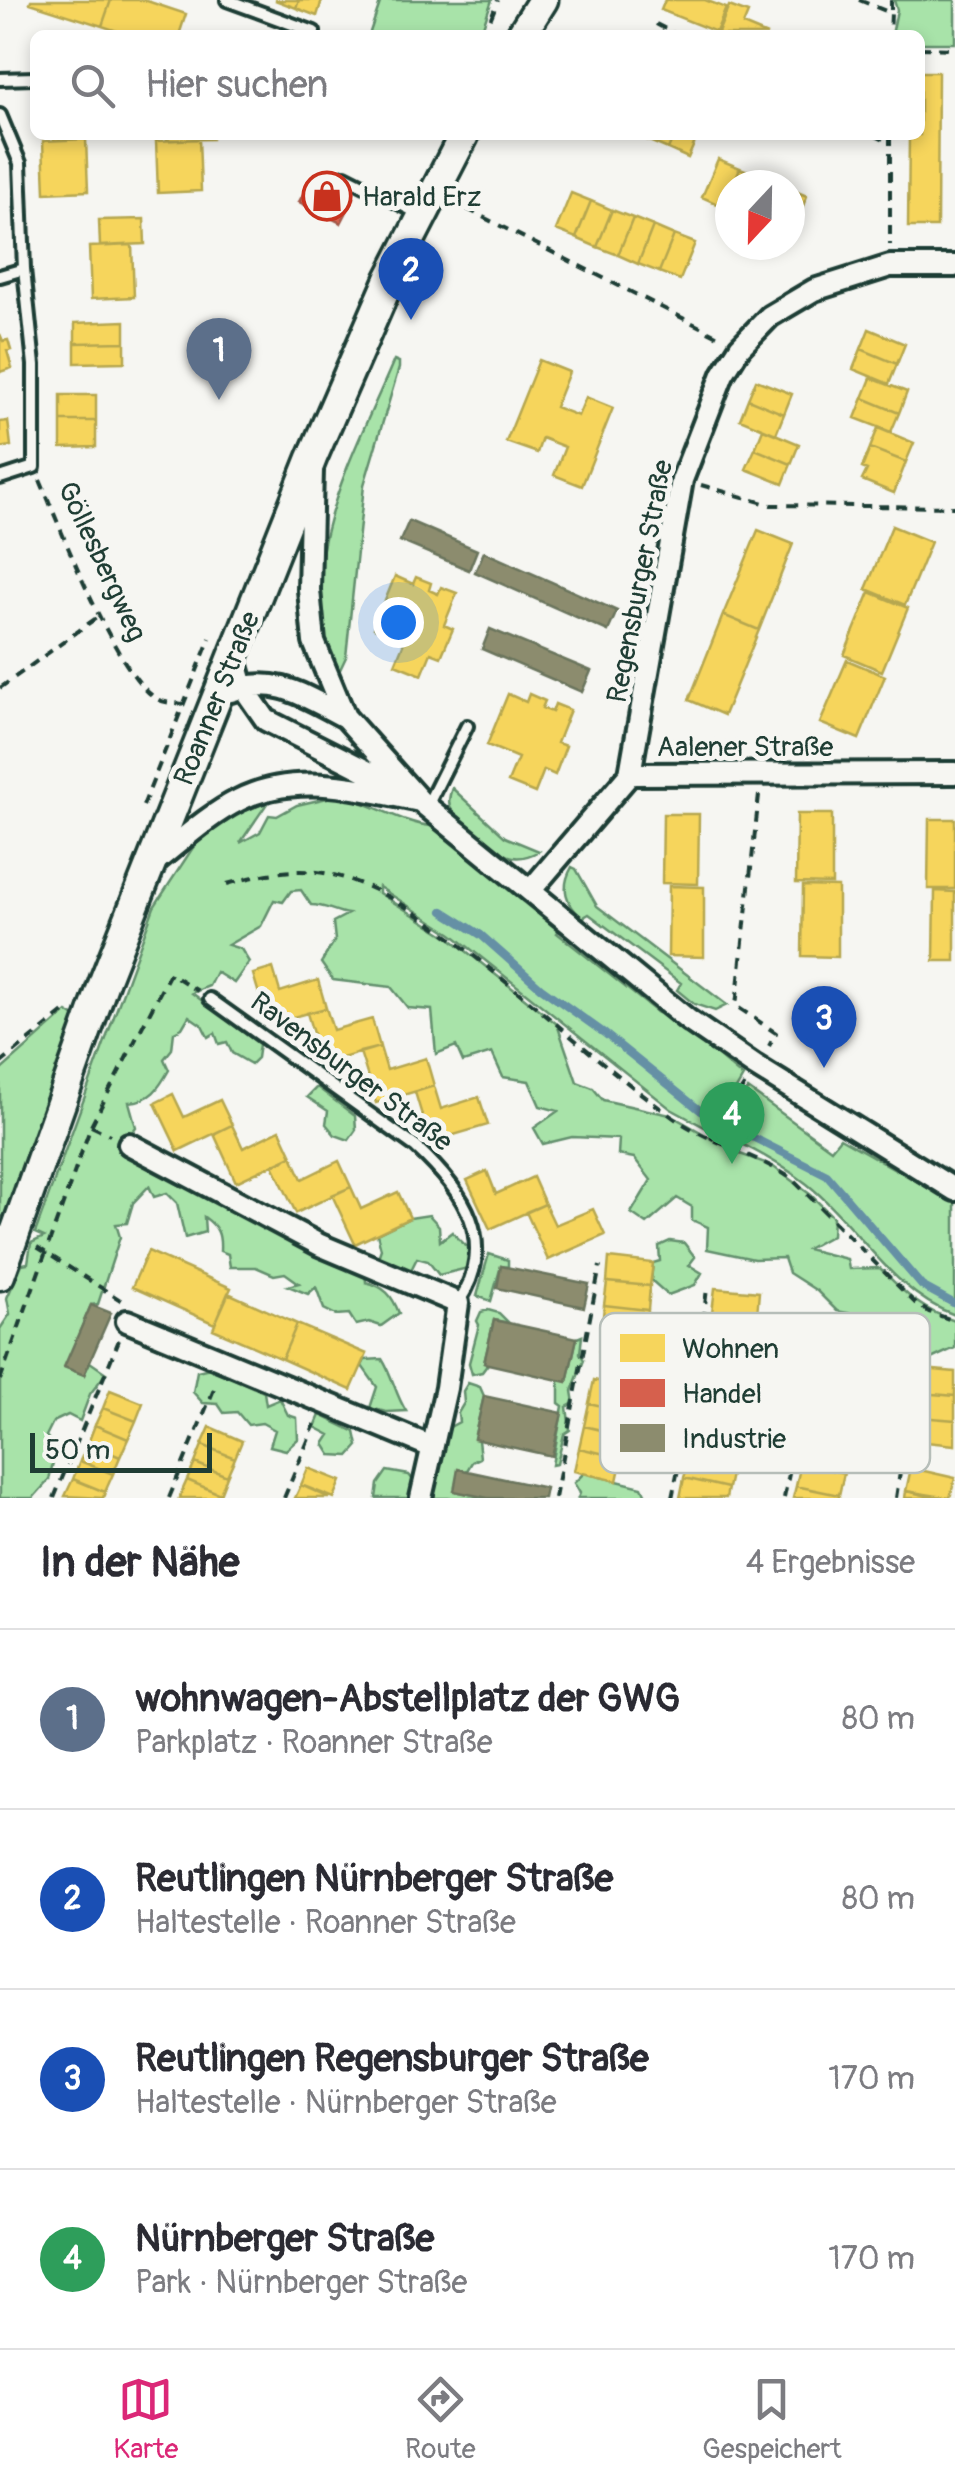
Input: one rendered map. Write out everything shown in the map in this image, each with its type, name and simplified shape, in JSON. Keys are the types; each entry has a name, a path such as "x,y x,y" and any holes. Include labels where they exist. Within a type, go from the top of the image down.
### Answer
{"street":[{"path":"524,30 542,0"},
{"name":"Roanner Straße","path":"0,1275 105,979 312,458 390,279 461,140"},
{"name":"Regensburger Straße","path":"630,774 682,480 723,374 740,347 770,316 814,290 890,266 955,266"},
{"path":"312,458 309,590 314,642 345,717 424,803 688,1020 955,1190"},
{"path":"234,653 242,687 266,720 365,768 424,803"},
{"path":"216,700 242,687 276,684 345,717"},
{"name":"Aalener Straße","path":"530,890 630,774 955,772"},
{"path":"150,865 220,812 260,792 284,786 332,786 424,803"},
{"path":"130,1144 320,1245 458,1303"},
{"name":"Ravensburger Straße","path":"422,1498 450,1364 458,1303"},
{"path":"127,1321 432,1447"}],"lane":[{"path":"227,0 309,30"},
{"path":"0,80 30,78"},
{"name":"Göllesbergweg","path":"0,115 20,163 24,269 34,365 34,466 0,478"},
{"path":"345,176 422,215"},
{"path":"0,276 24,269"},
{"path":"424,803 467,726"},
{"name":"Ravensburger Straße","path":"210,999 440,1168 464,1205 478,1248 475,1271 458,1303"}],"path":[{"path":"486,30 498,0"},
{"path":"859,0 891,13"},
{"path":"890,0 890,30"},
{"path":"656,24 667,30"},
{"path":"925,48 955,49"},
{"path":"883,140 890,144"},
{"path":"890,140 890,266"},
{"path":"467,210 740,347"},
{"name":"Göllesbergweg","path":"34,466 98,616 135,677 158,700 182,704"},
{"path":"682,480 772,505 955,507"},
{"path":"0,688 98,616"},
{"path":"761,773 736,1006 776,1033 768,1046"},
{"path":"227,884 291,871 319,872 346,878 378,893 450,938 670,1115 710,1140 771,1164 792,1179 916,1304 955,1321"},
{"path":"0,1380 91,1126 170,973 210,999"},
{"path":"0,1064 67,1010"},
{"path":"710,1140 755,1066"},
{"path":"15,1234 128,1305 127,1321 54,1498"},
{"path":"555,1498 600,1266"},
{"path":"704,1313 707,1288"},
{"path":"169,1498 226,1363"},
{"path":"284,1498 324,1404"},
{"path":"672,1498 677,1473"},
{"path":"784,1498 789,1473"},
{"path":"896,1498 900,1473"}],"green space":[{"path":"381,0 492,0 482,30 371,30"},
{"path":"894,0 955,0 955,43 925,43 925,30 893,30 897,10"},
{"path":"394,360 399,362 399,368 364,485 346,657 337,676 323,636 318,596 322,555 345,474"},
{"path":"452,788 505,837 539,851 513,857 488,843 452,811"},
{"path":"336,796 431,826 561,928 557,933 658,1013 662,1009 673,1017 743,1077 712,1131 671,1109 452,934 379,887 379,893 450,938 557,1024 577,1082 593,1088 603,1100 670,1115 740,1154 771,1165 811,1195 833,1217 832,1235 807,1249 847,1259 849,1269 880,1268 922,1306 955,1321 955,1348 930,1358 930,1313 837,1311 817,1291 789,1273 784,1258 754,1259 707,1249 708,1227 692,1220 692,1207 677,1198 647,1224 631,1213 651,1180 634,1158 618,1155 619,1139 572,1137 543,1144 534,1128 558,1111 540,1106 529,1081 503,1077 492,1053 463,1062 456,1046 436,1054 432,1010 408,1008 391,987 333,980 321,963 335,940 333,922 348,914 311,905 301,890 291,891 283,902 274,900 261,926 228,945 241,949 249,962 234,983 216,972 209,986 192,993 259,1044 257,1058 251,1064 232,1053 227,1042 219,1044 215,1033 208,1037 202,1025 189,1016 182,1028 174,1032 172,1049 164,1059 169,1070 162,1082 149,1096 129,1102 136,1127 118,1150 320,1245 332,1262 364,1265 366,1282 387,1293 399,1313 381,1326 369,1322 356,1325 349,1314 336,1315 324,1309 316,1287 308,1294 288,1286 299,1283 285,1273 274,1275 256,1267 230,1267 228,1254 220,1251 218,1231 213,1224 204,1217 205,1232 185,1238 177,1203 167,1193 154,1197 149,1186 133,1203 127,1223 116,1224 120,1237 98,1304 91,1305 65,1367 84,1375 90,1362 106,1373 90,1394 80,1421 68,1415 53,1422 46,1436 56,1449 49,1480 33,1498 0,1498 0,1329 10,1314 7,1298 22,1264 28,1263 31,1243 44,1237 35,1233 154,907 194,846 225,819 268,802 240,843 260,832 269,815 277,816 297,805"},
{"path":"572,867 597,906 727,1005 715,1011 694,1004 677,990 681,983 589,914 582,918 566,895"},
{"path":"67,1012 75,1017 75,1025 6,1217 0,1216 0,1071"},
{"path":"317,1087 355,1116 356,1130 349,1140 335,1135 326,1124 328,1111 307,1097"},
{"path":"748,1089 831,1149 840,1138 955,1203 955,1315 912,1291 807,1184 721,1133"},
{"path":"429,1215 439,1226 440,1241 452,1232 472,1252 468,1268 439,1275 428,1261 417,1258 410,1272 374,1269 381,1249 377,1234 410,1218"},
{"path":"670,1241 684,1243 695,1257 689,1265 702,1273 695,1285 668,1295 651,1280 653,1263 660,1261 659,1246"},
{"path":"489,1254 508,1260 508,1267 501,1266 491,1301 477,1296"},
{"path":"481,1312 499,1313 509,1323 494,1320 484,1363 488,1364 482,1372 472,1374 469,1363 477,1321"},
{"path":"582,1336 580,1353 584,1360 572,1391 574,1403 567,1407 570,1430 564,1434 557,1464 552,1465 563,1406 559,1403 559,1379 567,1381 577,1338"},
{"path":"382,1359 406,1411 370,1408 377,1387 362,1366 365,1360"},
{"path":"210,1368 264,1392 266,1405 280,1399 288,1415 297,1418 298,1439 286,1450 270,1446 275,1430 262,1423 248,1425 237,1412 224,1413 218,1404 203,1403 193,1392 197,1371"},
{"path":"468,1383 480,1387 484,1396 474,1438 478,1440 480,1458 472,1462 455,1491 488,1498 427,1498 431,1473 440,1466 448,1428 459,1422 463,1391"},
{"path":"320,1415 355,1432 358,1446 349,1456 331,1455 324,1444 330,1435 315,1427"},
{"path":"387,1471 409,1475 417,1485 416,1498 376,1498 378,1484"},
{"path":"584,1473 642,1487 647,1498 578,1498 580,1493 574,1483"}],"building: Wohnen":[{"path":"111,0 102,26 30,3"},
{"path":"111,0 144,0 186,14 181,30 114,30 102,26"},
{"path":"275,0 299,0 296,8"},
{"path":"299,0 322,0 317,16 296,8"},
{"path":"665,0 705,0 726,8 717,30 661,10"},
{"path":"729,6 748,13 743,25 755,30 719,30"},
{"path":"925,72 938,72 937,227 908,227 909,140 925,140"},
{"path":"86,140 88,191 45,193 43,141"},
{"path":"199,140 201,191 158,193 156,141"},
{"path":"647,140 672,140 668,149"},
{"path":"672,140 696,140 688,158 668,149"},
{"path":"718,159 740,168 715,170 715,203 702,197"},
{"path":"571,193 591,201 576,238 556,230"},
{"path":"591,201 612,210 597,247 576,238"},
{"path":"612,210 633,218 618,255 597,247"},
{"path":"633,218 653,226 638,264 618,255"},
{"path":"144,219 145,244 100,246 99,220"},
{"path":"653,226 674,235 659,272 638,264"},
{"path":"674,235 695,243 680,280 659,272"},
{"path":"132,245 134,297 91,299 89,247"},
{"path":"125,321 125,342 75,343 75,323"},
{"path":"869,329 905,344 897,364 861,349"},
{"path":"0,334 3,341 8,340 12,368 0,372"},
{"path":"125,342 125,362 75,363 75,343"},
{"path":"861,349 897,364 889,384 853,369"},
{"path":"539,360 569,372 555,407 578,416 586,397 613,408 582,486 554,475 565,447 542,438 537,453 506,442"},
{"path":"871,378 907,392 899,413 863,398"},
{"path":"756,380 792,394 784,414 748,399"},
{"path":"61,395 96,395 96,421 61,421"},
{"path":"863,398 899,413 891,432 855,418"},
{"path":"748,399 784,414 776,434 740,419"},
{"path":"8,421 11,446 0,448 0,422"},
{"path":"61,421 96,421 96,447 61,448"},
{"path":"878,428 914,443 906,462 870,448"},
{"path":"763,429 799,444 791,464 755,449"},
{"path":"870,448 906,462 894,493 862,480"},
{"path":"755,449 791,464 783,484 746,469"},
{"path":"892,526 931,542 905,605 866,589"},
{"path":"758,530 793,544 759,630 723,615"},
{"path":"395,576 413,584 416,577 431,583 429,590 438,594 441,587 457,593 444,625 453,629 441,657 431,653 422,675 395,664 405,640 374,628"},
{"path":"870,592 908,608 882,671 844,655"},
{"path":"723,615 759,630 724,715 689,700"},
{"path":"847,660 885,676 859,739 820,723"},
{"path":"508,694 526,702 529,694 545,701 542,708 552,712 555,704 570,710 557,743 566,746 555,775 544,770 535,793 508,782 518,758 487,745"},
{"path":"663,814 699,814 698,884 662,883"},
{"path":"797,814 832,814 832,884 796,883"},
{"path":"929,819 955,819 955,889 928,889"},
{"path":"669,886 704,887 704,957 668,956"},
{"path":"803,886 838,887 838,957 802,956"},
{"path":"935,891 955,892 955,961 934,961"},
{"path":"273,968 280,992 318,980 326,1008 268,1024 253,974"},
{"path":"326,1008 333,1030 372,1019 380,1047 322,1064 307,1013"},
{"path":"380,1047 387,1070 426,1058 434,1086 376,1103 360,1052"},
{"path":"434,1086 441,1109 479,1097 488,1125 430,1142 415,1092"},
{"path":"173,1094 184,1117 220,1100 232,1125 178,1151 155,1103"},
{"path":"232,1125 243,1148 280,1130 292,1156 236,1182 214,1134"},
{"path":"292,1156 302,1179 339,1161 351,1187 296,1213 273,1165"},
{"path":"487,1171 496,1194 533,1177 545,1204 490,1229 467,1180"},
{"path":"351,1187 361,1209 398,1192 410,1218 355,1244 332,1195"},
{"path":"545,1204 555,1225 593,1209 605,1235 548,1260 526,1212"},
{"path":"148,1251 231,1288 215,1324 132,1287"},
{"path":"609,1258 653,1263 650,1286 607,1282"},
{"path":"607,1282 650,1286 648,1310 604,1305"},
{"path":"715,1288 759,1292 757,1313 712,1312"},
{"path":"228,1293 297,1324 282,1359 213,1329"},
{"path":"604,1305 648,1310 648,1313 603,1313"},
{"path":"297,1324 367,1354 351,1390 282,1359"},
{"path":"930,1370 955,1372 955,1396 930,1394"},
{"path":"594,1380 600,1381 600,1406 589,1403"},
{"path":"110,1390 143,1403 136,1421 103,1408"},
{"path":"930,1394 955,1396 955,1420 930,1418"},
{"path":"589,1403 600,1406 600,1430 584,1426"},
{"path":"103,1408 136,1421 128,1439 95,1425"},
{"path":"930,1418 955,1420 955,1445 930,1442"},
{"path":"95,1425 128,1439 120,1457 88,1443"},
{"path":"584,1426 600,1430 600,1453 579,1448"},
{"path":"210,1427 242,1441 235,1458 202,1445"},
{"path":"88,1443 120,1457 113,1474 80,1461"},
{"path":"202,1445 235,1458 227,1476 195,1463"},
{"path":"579,1448 600,1453 600,1473 619,1473 617,1481 574,1471"},
{"path":"80,1461 113,1474 105,1492 73,1479"},
{"path":"195,1463 227,1476 220,1494 187,1480"},
{"path":"308,1468 341,1481 334,1498 301,1485"},
{"path":"685,1473 731,1473 728,1488 684,1478"},
{"path":"799,1473 844,1473 839,1495 796,1486"},
{"path":"910,1473 955,1478 950,1498 906,1491"},
{"path":"684,1478 728,1488 726,1498 680,1498"},
{"path":"73,1479 105,1492 103,1498 65,1496"},
{"path":"187,1480 220,1494 218,1498 179,1498"},
{"path":"301,1485 330,1498 295,1498"},
{"path":"796,1486 839,1495 839,1498 793,1498"},
{"path":"906,1491 937,1498 905,1498"}],"building: Handel":[{"path":"312,177 354,198 341,223 299,202"}],"building: Industrie":[{"path":"409,521 477,550 469,570 400,541"},
{"path":"484,552 617,611 608,631 475,572"},
{"path":"490,629 591,671 582,692 482,649"},
{"path":"501,1266 589,1284 584,1307 497,1288"},
{"path":"91,1305 111,1313 84,1375 64,1367"},
{"path":"494,1320 577,1338 567,1382 484,1363"},
{"path":"484,1396 562,1413 552,1456 474,1439"},
{"path":"458,1469 546,1488 544,1498 488,1498 454,1491"}],"waterway":[{"path":"443,911 481,935 541,988 701,1111 827,1175 922,1286 955,1304"}],"place":[{"name":"Harald Erz","path":"327,196"},
{"name":"Reutlingen Nürnberger Straße","path":"411,320"},
{"name":"wohnwagen-Abstellplatz der GWG","path":"219,400"},
{"name":"Reutlingen Regensburger Straße","path":"824,1068"},
{"name":"Nürnberger Straße","path":"732,1164"}]}
